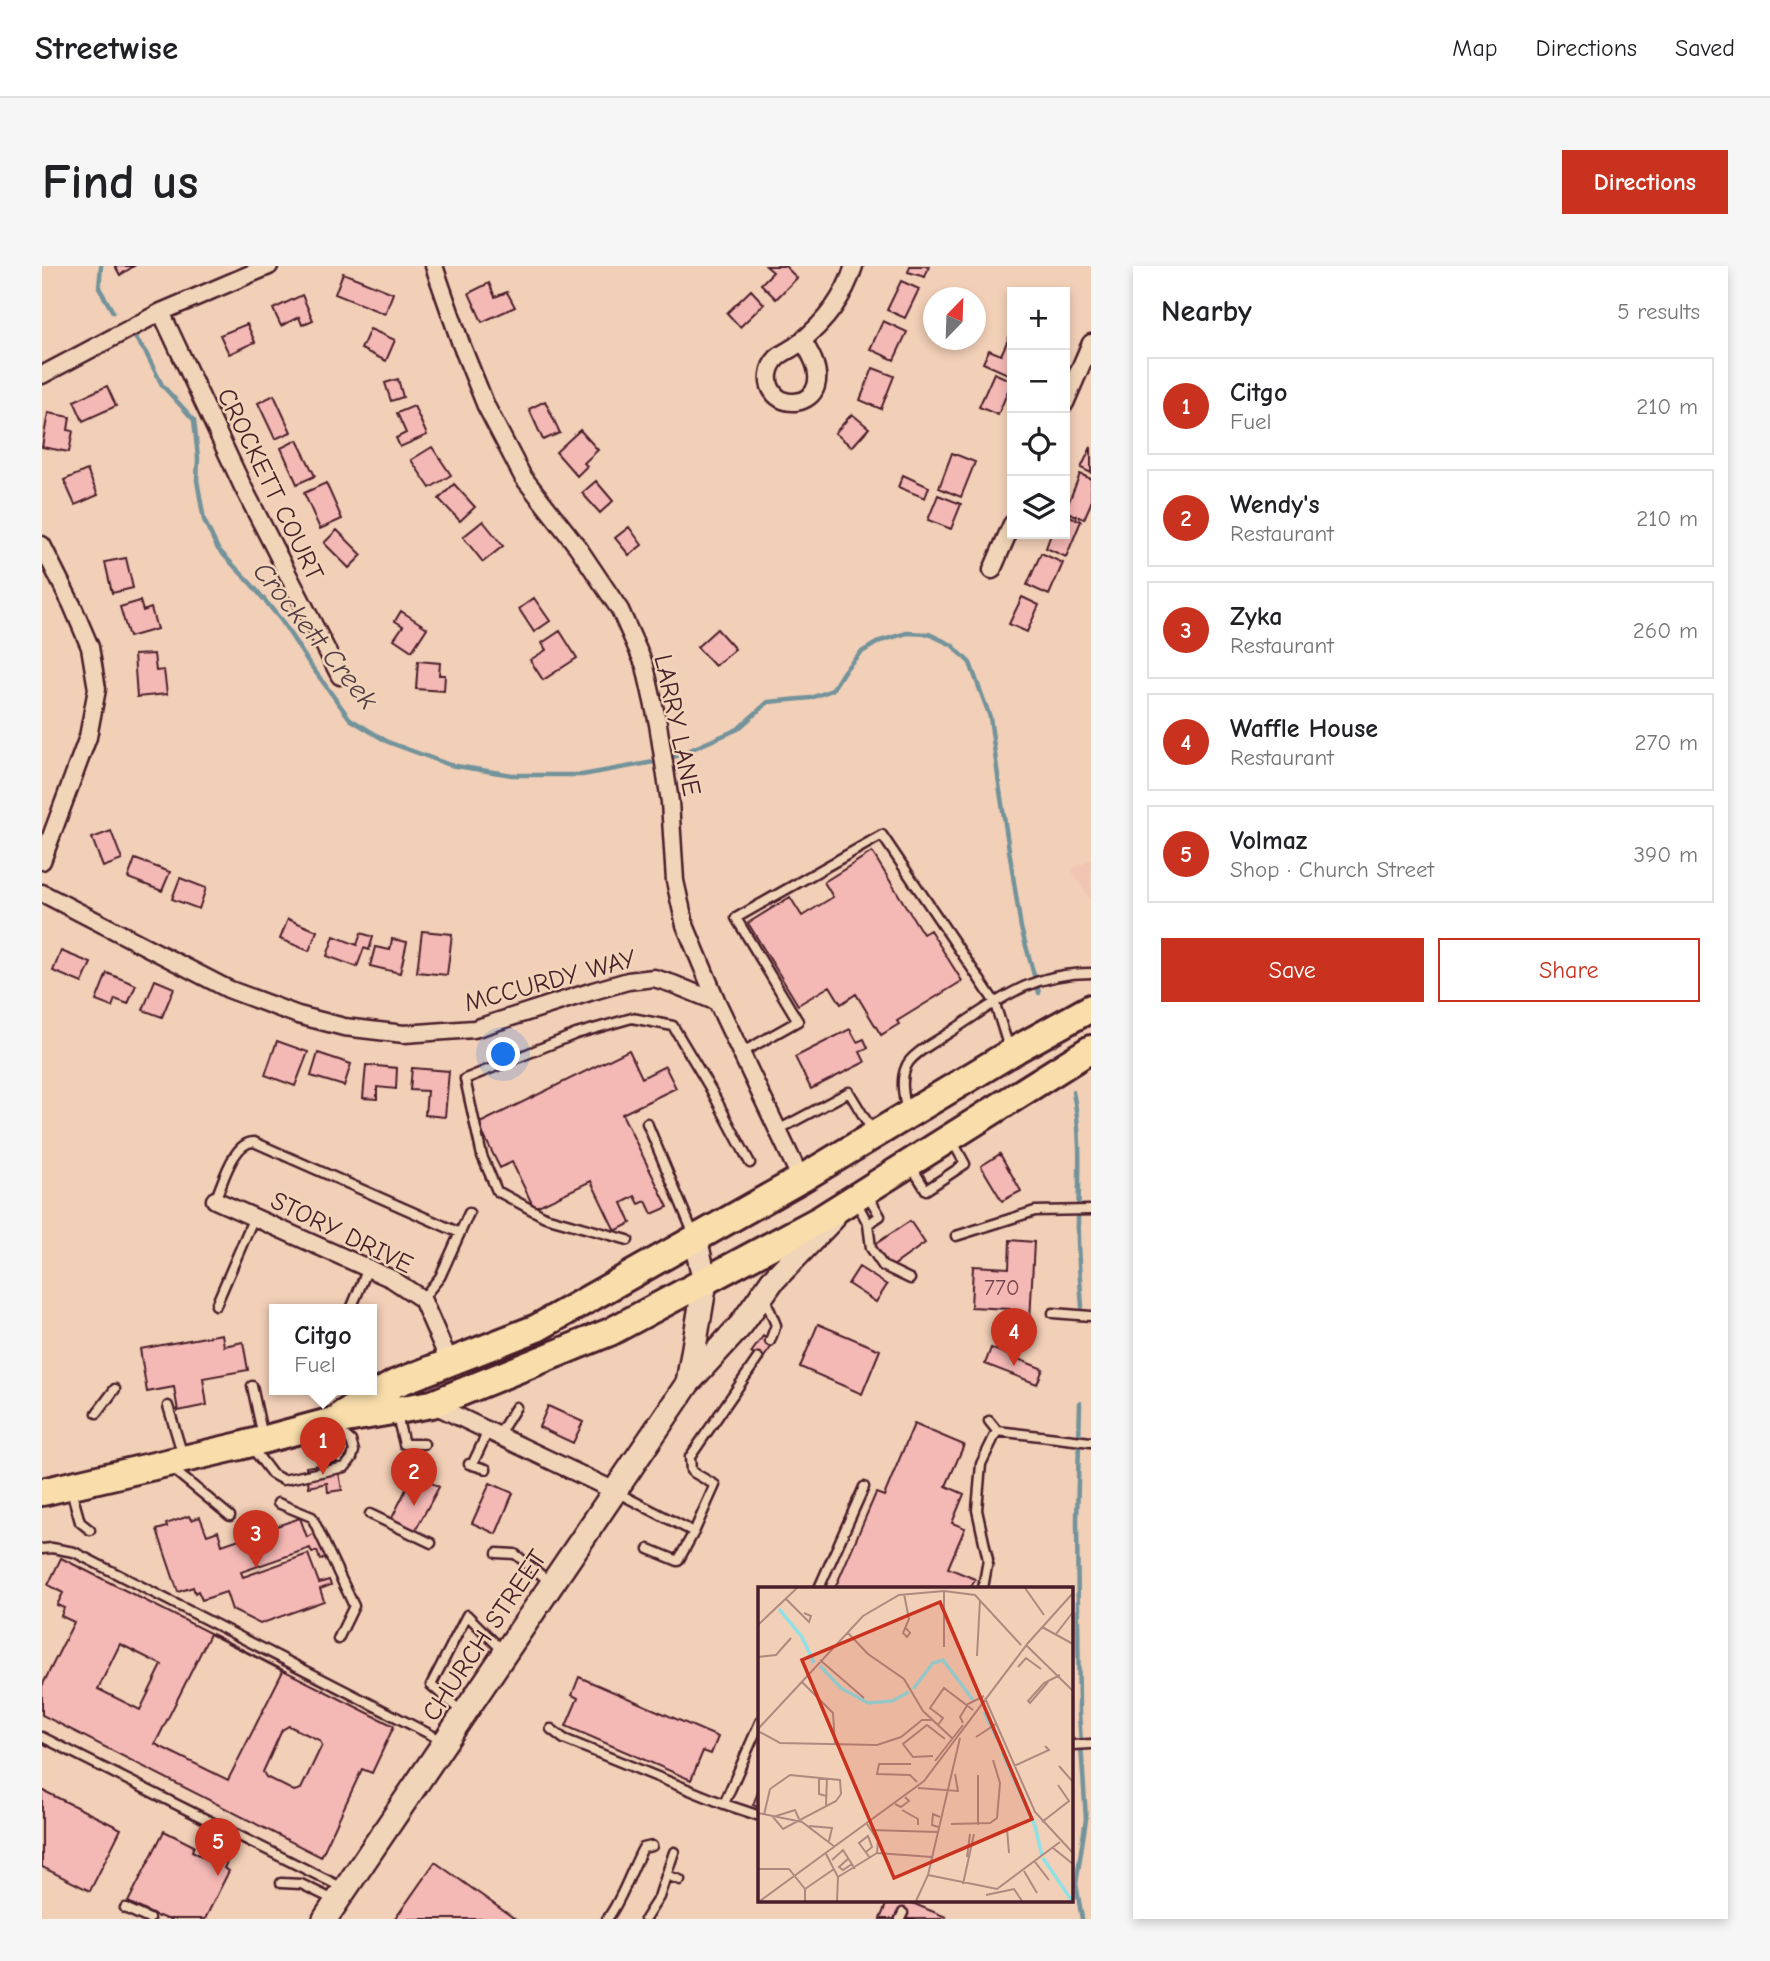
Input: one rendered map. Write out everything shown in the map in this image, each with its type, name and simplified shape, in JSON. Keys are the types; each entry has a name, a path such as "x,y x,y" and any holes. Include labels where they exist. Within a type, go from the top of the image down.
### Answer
{"highway":[{"path":"377,1394 394,1384 537,1328 802,1179 1091,1008"},
{"path":"42,1492 257,1442 329,1422 432,1404 610,1332 821,1219 1091,1049"},
{"path":"329,1422 375,1395"}],"main road":[{"name":"CHURCH STREET","path":"336,1903 688,1382 741,1325 791,1260 856,1197"},
{"name":"CHURCH STREET","path":"688,1382 705,1282 695,1238"}],"street":[{"path":"42,375 161,312 269,266"},
{"name":"LARRY LANE","path":"434,266 481,394 523,477 577,546 620,610 645,666 658,724 670,802 676,881 685,925 717,1002 802,1179"},
{"path":"803,341 838,303 854,266"},
{"name":"CROCKETT COURT","path":"161,312 243,488 340,676"},
{"path":"1070,391 1091,343"},
{"path":"992,570 1007,536"},
{"path":"42,545 90,647 97,689 88,737 42,862"},
{"name":"MCCURDY WAY","path":"42,893 228,989 298,1015 344,1027 404,1034 474,1029 628,981 654,978 717,1002"},
{"name":"STORY DRIVE","path":"215,1200 392,1279 422,1299 450,1363"},
{"path":"432,1404 615,1491"}],"lane":[{"path":"741,1053 797,1021 736,918 882,835 995,1001 1011,1053"},
{"path":"907,1116 902,1082 906,1064 923,1049 1021,987 1051,977 1091,973"},
{"path":"628,1240 545,1217 497,1191 482,1156 466,1079 576,1034 632,1018 673,1026 750,1163"},
{"path":"778,1130 849,1092 875,1136"},
{"path":"647,1123 695,1238"},
{"path":"215,1200 235,1154 242,1145 254,1142 460,1233"},
{"path":"856,1197 880,1216 868,1224"},
{"path":"856,1197 868,1224 871,1248 883,1266 910,1279"},
{"path":"956,1236 1035,1211 1090,1210"},
{"path":"422,1299 440,1277 469,1213"},
{"path":"216,1305 254,1217"},
{"path":"353,1304 368,1268"},
{"path":"763,1293 776,1325 770,1341"},
{"path":"1054,1313 1091,1316"},
{"path":"649,1549 678,1561 715,1485 691,1471 690,1457 758,1358"},
{"path":"251,1387 257,1442 272,1475 283,1480 345,1467 354,1451 351,1441 329,1422"},
{"path":"97,1413 115,1389"},
{"path":"168,1406 174,1461 230,1516"},
{"path":"486,1469 470,1464 516,1407"},
{"path":"396,1410 404,1444 424,1444"},
{"path":"989,1421 997,1431 1090,1442"},
{"path":"983,1587 988,1560 977,1510 981,1464 997,1431"},
{"path":"70,1485 80,1522 90,1530"},
{"path":"819,1587 864,1487"},
{"path":"615,1491 694,1532"},
{"path":"278,1503 313,1517 355,1606 338,1639"},
{"path":"370,1514 431,1544"},
{"path":"42,1549 74,1552 445,1742"},
{"path":"497,1553 514,1554 552,1584"},
{"path":"464,1714 431,1685 467,1615 505,1653"},
{"path":"724,1804 758,1727"},
{"path":"551,1729 564,1739 758,1815"},
{"path":"42,1737 336,1903"},
{"path":"607,1919 615,1909 643,1848 652,1846"},
{"path":"645,1919 659,1897 674,1852"},
{"path":"666,1875 680,1880"},
{"path":"281,1883 301,1884 336,1903"},
{"path":"125,1908 149,1919"}],"shaded area":[{"path":"1091,860 1091,901 1071,869"}],"building":[{"path":"115,266 134,266 120,275"},
{"path":"766,266 785,266 797,278 776,299 761,284 773,272"},
{"path":"910,266 929,266 925,277 908,272"},
{"path":"343,273 393,293 385,314 335,294"},
{"path":"901,281 919,289 905,318 887,310"},
{"path":"489,283 495,297 507,292 515,307 482,322 469,293"},
{"path":"751,290 764,304 740,327 727,313"},
{"path":"302,295 313,320 302,325 299,317 281,326 273,309"},
{"path":"883,321 907,332 894,360 870,349"},
{"path":"247,324 255,342 229,354 220,335"},
{"path":"370,329 395,340 386,361 361,349"},
{"path":"1007,342 1007,374 983,363 989,350 1001,355"},
{"path":"873,368 894,376 881,409 860,400"},
{"path":"994,373 1007,379 1007,393 998,415 979,407"},
{"path":"398,379 403,397 391,401 385,383"},
{"path":"107,386 116,406 83,421 74,401"},
{"path":"274,395 291,432 275,439 258,403"},
{"path":"545,401 560,433 543,440 529,409"},
{"path":"414,406 427,435 400,447 396,438 406,433 397,413"},
{"path":"48,413 70,417 68,430 73,431 69,452 42,447"},
{"path":"852,414 869,428 852,447 835,433"},
{"path":"580,430 598,450 584,463 587,466 577,476 556,452"},
{"path":"297,440 315,476 297,484 281,448"},
{"path":"432,447 451,475 430,488 411,460"},
{"path":"1091,447 1091,473 1081,468"},
{"path":"952,453 975,462 961,497 939,488"},
{"path":"87,470 98,495 75,505 64,480"},
{"path":"1080,474 1091,479 1091,503 1084,519 1070,513 1070,499"},
{"path":"903,475 929,487 925,498 898,487"},
{"path":"596,481 613,501 600,513 582,493"},
{"path":"326,483 342,519 320,529 304,493"},
{"path":"454,484 475,507 460,521 439,499"},
{"path":"938,495 961,504 951,529 928,520"},
{"path":"1070,516 1081,521 1066,557 1046,548 1049,539 1070,539"},
{"path":"483,521 503,546 483,562 463,537"},
{"path":"629,527 642,545 629,555 615,538"},
{"path":"337,530 362,555 349,568 324,543"},
{"path":"1041,553 1063,563 1049,595 1027,585"},
{"path":"126,558 133,588 112,593 105,562"},
{"path":"1022,597 1039,605 1027,632 1009,624"},
{"path":"534,598 550,621 534,632 519,609"},
{"path":"140,601 143,611 151,608 157,629 129,637 120,607"},
{"path":"401,611 427,628 412,651 394,639 403,626 395,621"},
{"path":"717,629 735,649 715,666 697,647"},
{"path":"560,631 577,658 543,680 530,660 546,650 542,643"},
{"path":"154,654 156,671 164,670 167,694 137,697 134,655"},
{"path":"418,661 440,663 439,675 445,675 444,691 416,689"},
{"path":"111,831 122,860 103,867 92,838"},
{"path":"872,852 923,934 930,930 962,981 897,1021 899,1024 881,1035 856,994 841,1004 830,986 798,1005 748,923 790,897 802,916 833,897 824,882"},
{"path":"135,859 170,872 162,891 128,878"},
{"path":"180,878 206,888 199,909 172,899"},
{"path":"288,919 317,931 309,951 280,939"},
{"path":"422,931 452,934 447,975 417,972"},
{"path":"361,933 373,937 369,950 364,948 357,967 327,956 334,936 357,945"},
{"path":"392,939 407,942 400,973 370,966 375,947 390,950"},
{"path":"61,951 91,963 82,983 53,971"},
{"path":"107,973 136,985 128,1004 115,999 112,1007 96,1001"},
{"path":"155,980 174,988 162,1017 143,1010"},
{"path":"850,1029 857,1042 864,1039 868,1048 860,1052 865,1062 811,1089 795,1057"},
{"path":"277,1041 308,1052 295,1086 265,1075"},
{"path":"629,1050 642,1078 665,1066 676,1088 622,1114 668,1207 652,1214 646,1201 639,1204 635,1196 622,1203 631,1223 615,1231 591,1181 534,1208 512,1162 500,1168 478,1124"},
{"path":"318,1053 351,1064 344,1086 311,1076"},
{"path":"366,1065 397,1068 396,1089 377,1087 377,1099 363,1098"},
{"path":"412,1068 449,1071 445,1117 425,1115 427,1091 410,1090"},
{"path":"1000,1154 1021,1191 1002,1201 981,1166"},
{"path":"910,1221 925,1243 890,1268 874,1245"},
{"path":"1010,1240 1034,1242 1030,1322 1009,1321 1010,1309 971,1307 973,1266 1009,1268"},
{"path":"859,1267 887,1285 876,1302 848,1284"},
{"path":"818,1324 880,1350 862,1394 800,1367"},
{"path":"222,1334 224,1346 243,1342 248,1370 203,1378 207,1405 178,1411 174,1387 147,1392 140,1349"},
{"path":"763,1336 774,1343 762,1360 751,1353"},
{"path":"991,1348 1043,1369 1037,1384 985,1364"},
{"path":"548,1406 583,1422 573,1443 539,1427"},
{"path":"914,1424 964,1445 946,1486 964,1494 952,1523 965,1528 948,1568 975,1579 971,1587 835,1587 876,1493 884,1496"},
{"path":"337,1462 342,1490 328,1492 327,1483 309,1487 306,1467"},
{"path":"414,1473 439,1487 414,1533 391,1520"},
{"path":"490,1483 513,1493 496,1534 472,1523"},
{"path":"189,1516 191,1520 200,1517 207,1535 218,1531 222,1545 300,1518 307,1537 316,1532 327,1557 320,1560 317,1551 312,1553 310,1548 241,1572 243,1577 308,1554 319,1583 329,1580 331,1585 320,1589 324,1601 260,1624 232,1610 226,1592 202,1600 193,1587 178,1592 157,1530"},
{"path":"61,1558 394,1726 372,1773 362,1769 321,1857 42,1715 42,1686 74,1622 61,1616 64,1608 57,1605 63,1593 48,1585","holes":["120,1644 162,1665 140,1710 98,1689","289,1726 319,1740 322,1745 301,1789 294,1791 266,1777 263,1772 282,1730"]},
{"path":"210,1634 283,1671 228,1780 155,1744"},
{"path":"579,1677 718,1737 711,1754 703,1751 691,1780 566,1726 578,1698 572,1695"},
{"path":"42,1790 121,1829 90,1891 42,1867"},
{"path":"758,1792 758,1807 753,1805"},
{"path":"164,1831 194,1846 192,1851 211,1861 214,1853 228,1860 224,1868 229,1871 205,1919 166,1919 128,1902"},
{"path":"435,1862 515,1919 395,1919"},
{"path":"887,1902 910,1902 946,1917 945,1919 880,1919"}],"waterway":[{"name":"Crockett Creek","path":"101,266 99,288 113,312"},
{"name":"Crockett Creek","path":"136,339 162,385 194,420 197,480 204,520 218,549 281,620 350,719 388,742 450,765 512,775 582,775 654,762"},
{"path":"674,757 738,729 768,702 811,698 832,690 860,653 880,641 907,633 929,634 952,645 970,663 990,717 1021,928 1039,993"},
{"path":"1073,1092 1079,1140 1078,1242 1082,1307"},
{"path":"1080,1403 1077,1520 1079,1713 1086,1819 1076,1884 1082,1919"}],"place":[{"name":"Waffle House","path":"1014,1366"},
{"name":"Citgo","path":"323,1475"},
{"name":"Wendy's","path":"414,1506"},
{"name":"Zyka","path":"256,1568"},
{"name":"Volmaz","path":"218,1876"}]}
